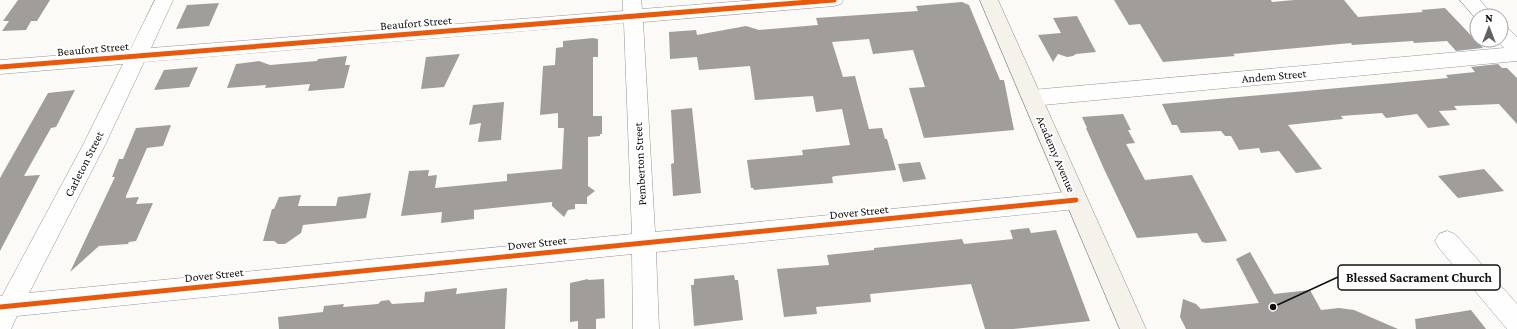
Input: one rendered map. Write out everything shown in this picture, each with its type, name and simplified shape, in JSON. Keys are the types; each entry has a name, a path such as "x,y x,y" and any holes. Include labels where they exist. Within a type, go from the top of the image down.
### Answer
{"street":[{"name":"Carleton Street","path":"3,313 94,145 164,0"},
{"name":"Beaufort Street","path":"0,67 136,56 632,8 834,0"},
{"name":"Academy Avenue","path":"989,0 1133,329"},
{"path":"1468,0 1476,8"},
{"name":"Pemberton Street","path":"632,8 644,243 646,329"},
{"path":"1509,41 1517,49"},
{"name":"Andem Street","path":"1032,98 1517,54"},
{"name":"Dover Street","path":"3,313 644,243 1076,200"},
{"path":"1446,241 1517,322"}],"building":[{"path":"18,0 50,0 37,21 31,21 26,30 2,31 9,21 3,21"},
{"path":"1114,0 1271,0 1272,2 1294,0 1344,0 1358,17 1423,12 1421,10 1445,8 1469,33 1469,48 1483,48 1456,51 1447,41 1414,43 1413,41 1352,45 1351,43 1233,54 1235,56 1163,62 1140,24 1129,25"},
{"path":"962,2 969,5 1000,80 1004,80 1014,130 924,138 909,88 925,87 913,50 873,54 869,39 832,42 843,77 855,76 869,129 882,128 885,139 887,139 896,170 835,176 832,177 833,183 754,190 751,188 747,160 803,155 802,150 850,145 842,109 816,112 813,96 755,100 750,66 699,70 697,57 670,59 669,32 696,30 697,35 746,26 759,30 818,25 816,18 918,11 916,6"},
{"path":"219,3 209,26 176,29 187,5"},
{"path":"1077,16 1096,52 1076,54 1067,57 1058,54 1053,62 1038,35 1061,33 1053,18"},
{"path":"593,38 598,39 598,57 593,57 593,116 602,116 602,134 600,134 600,136 588,137 588,186 595,191 587,197 587,204 575,204 575,209 568,210 564,217 552,206 552,202 474,210 474,219 441,223 442,212 401,216 409,171 429,170 428,176 437,175 435,188 507,181 507,174 562,169 564,128 558,128 558,113 540,115 543,66 555,65 556,48 563,47 563,41"},
{"path":"460,54 444,87 421,89 426,57"},
{"path":"347,56 345,65 350,65 344,88 308,91 310,84 265,88 266,85 227,88 236,64 259,61 270,65 317,61 318,59"},
{"path":"1498,64 1502,68 1507,68 1517,78 1517,124 1499,104 1454,106 1457,110 1439,111 1450,125 1428,128 1417,114 1386,118 1382,113 1341,116 1343,119 1288,125 1322,169 1296,173 1279,151 1261,153 1259,148 1239,150 1231,136 1225,136 1221,131 1181,133 1177,125 1172,125 1162,104 1448,78 1446,75 1475,72 1471,67"},
{"path":"198,67 189,87 154,90 164,70"},
{"path":"75,90 56,127 51,128 24,176 40,175 0,251 0,178 48,93"},
{"path":"504,102 501,140 478,142 481,123 469,125 473,105"},
{"path":"692,108 701,193 673,196 671,164 674,163 671,110"},
{"path":"1123,114 1131,130 1128,130 1135,143 1126,144 1145,180 1192,175 1227,241 1202,242 1197,233 1137,238 1104,169 1082,117"},
{"path":"171,125 163,146 147,148 126,196 126,198 139,197 136,204 153,203 136,241 129,242 128,244 99,246 70,272 115,177 112,177 119,159 123,159 136,128"},
{"path":"920,162 926,179 903,182 898,164"},
{"path":"1484,169 1504,191 1458,198 1438,176"},
{"path":"371,193 366,218 303,225 301,233 285,244 278,244 274,241 263,241 272,209 274,209 279,197 301,195 298,206 336,206 338,197"},
{"path":"1029,228 1031,233 1056,230 1090,321 1013,329 985,329 971,284 870,294 871,302 816,307 817,314 784,317 777,269 829,265 827,255 874,250 874,248 962,239 964,244 1013,239 1010,230"},
{"path":"1250,252 1274,294 1310,290 1321,310 1339,308 1354,310 1398,329 1186,329 1180,317 1183,299 1196,304 1201,309 1259,303 1236,259"},
{"path":"734,275 735,280 738,280 743,320 694,326 691,285 694,285 694,279"},
{"path":"588,279 604,279 605,318 596,319 596,329 578,329 578,321 570,322 570,283"},
{"path":"457,288 456,294 507,288 505,329 279,329 278,317 323,312 324,306 344,304 343,307 378,304 381,301 389,300 392,304 424,302 425,292"},
{"path":"1471,310 1486,329 1416,329 1415,319"}],"cycle path":[{"path":"0,67 834,0"},
{"path":"0,307 1076,200"}],"place":[{"name":"Blessed Sacrament Church","path":"1273,307"}]}
